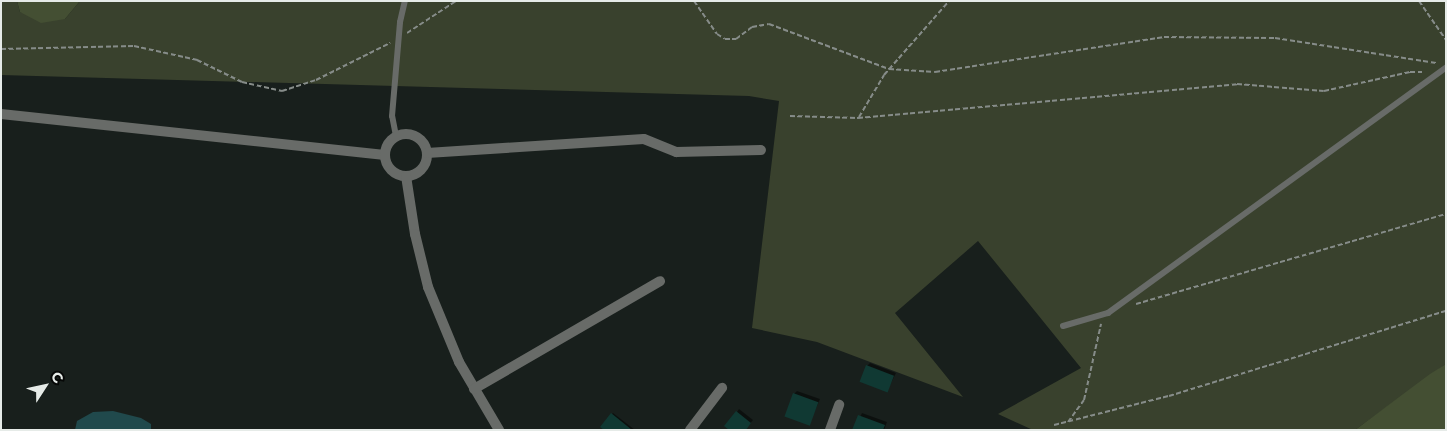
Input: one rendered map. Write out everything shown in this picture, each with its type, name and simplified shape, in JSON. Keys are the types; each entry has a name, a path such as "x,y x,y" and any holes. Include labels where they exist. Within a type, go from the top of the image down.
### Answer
{"street":[{"path":"1,114 385,155"},
{"path":"408,134 418,138 427,153 422,169 406,176 391,170 385,155 388,144 396,136 408,134"},
{"path":"427,153 644,139 682,152 761,150"},
{"path":"406,176 415,234 428,287 474,389 499,430"},
{"path":"474,389 660,281"},
{"path":"690,430 722,388"},
{"path":"830,430 839,405"}],"lane":[{"path":"396,136 392,116 399,39 405,1"},
{"path":"1062,326 1108,312 1446,66"}],"path":[{"path":"1,49 134,46 197,60 242,82 282,91 316,80 399,39 456,1"},
{"path":"694,1 717,34 725,39 736,40 752,27 768,24 889,70 935,72 1164,38 1275,38 1446,66"},
{"path":"858,118 889,70 949,1"},
{"path":"1419,1 1446,40"},
{"path":"790,116 858,118 1236,84 1324,91 1410,72 1437,73"},
{"path":"1127,307 1446,214"},
{"path":"1054,425 1169,396 1446,311"},
{"path":"1068,422 1084,400 1098,328 1108,312"}],"green space":[{"path":"1,1 17,1 20,12 65,19 80,1 1446,1 1446,364 1355,430 1033,430 998,414 1081,368 978,241 895,313 963,397 817,342 752,328 779,101 749,96 1,75"},
{"path":"17,1 80,1 65,19 41,23 20,12"},
{"path":"1446,364 1446,430 1355,430 1430,374"}],"water":[{"path":"113,411 141,418 151,424 151,430 75,430 77,421 93,412"}],"building":[{"path":"866,365 894,376 888,393 860,382"},
{"path":"793,393 818,402 810,426 784,416"},
{"path":"736,411 751,423 746,430 729,430 724,426"},
{"path":"611,413 632,430 604,430 600,427"},
{"path":"858,415 885,425 883,430 852,430"}]}
